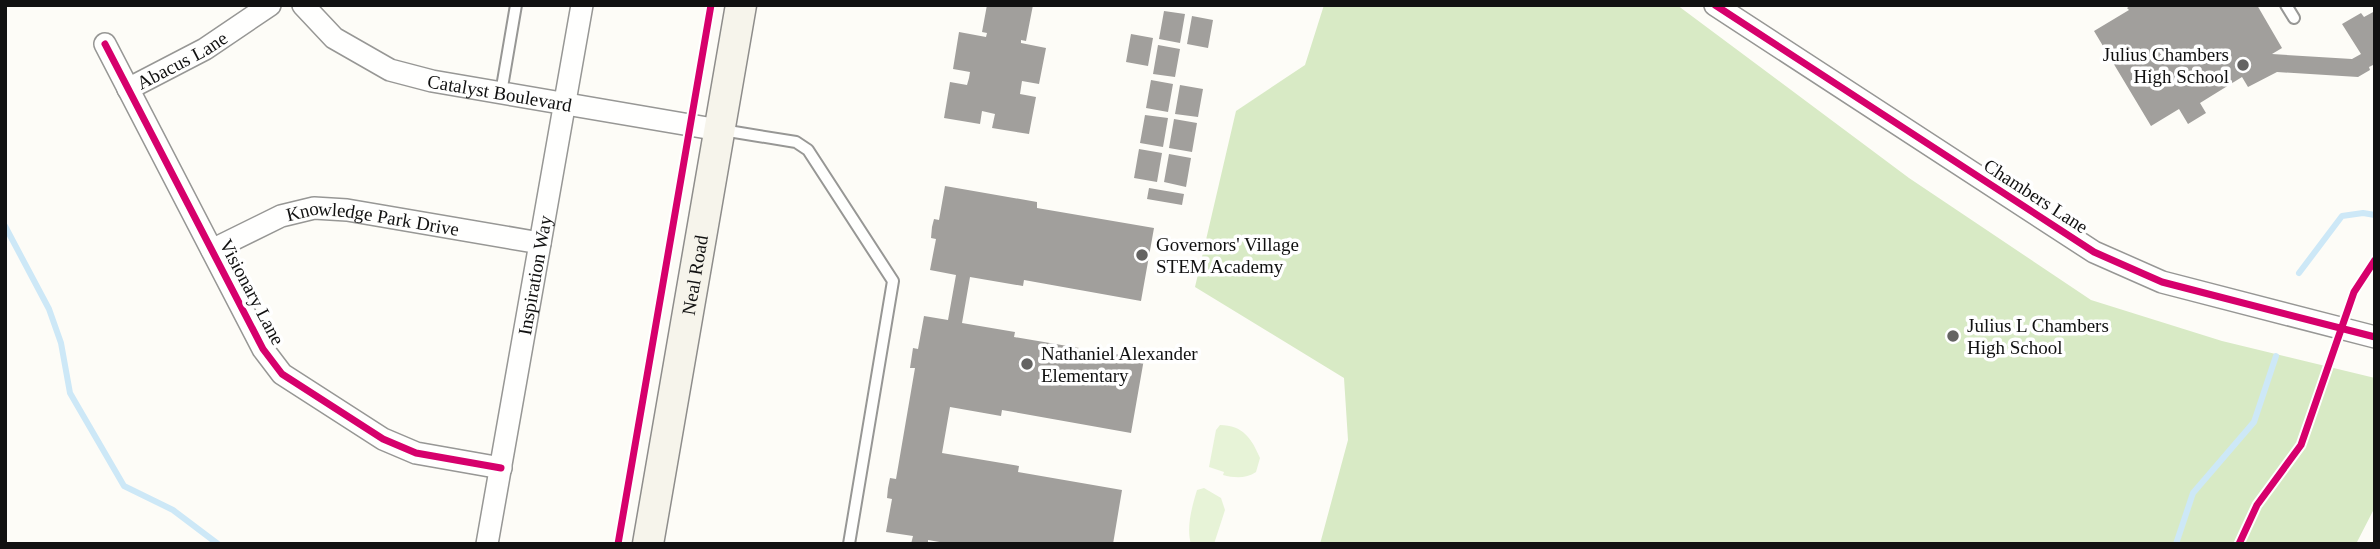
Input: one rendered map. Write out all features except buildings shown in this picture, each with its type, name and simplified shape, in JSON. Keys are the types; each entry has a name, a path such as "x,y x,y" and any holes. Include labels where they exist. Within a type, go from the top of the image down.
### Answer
{"street":[{"name":"Abacus Lane","path":"128,89 205,49 270,5"},
{"name":"Catalyst Boulevard","path":"303,5 334,38 390,70 432,81 719,130"},
{"name":"Inspiration Way","path":"487,544 582,5"},
{"name":"Neal Road","path":"648,544 741,5"},
{"name":"Chambers Lane","path":"1715,5 2094,252 2162,282 2375,337"},
{"name":"Visionary Lane","path":"105,44 263,349 282,373 383,439 416,453 501,468"},
{"name":"Knowledge Park Drive","path":"212,250 281,216 314,208 347,210 540,243"}],"lane":[{"path":"500,93 516,5"},
{"path":"2286,5 2294,18"},
{"path":"719,130 796,142 808,150 893,281 849,544"}],"green space":[{"path":"1324,5 1677,5 1909,178 2091,300 2222,341 2375,378 2375,507 2356,544 1320,544 1348,440 1344,378 1195,287 1236,111 1305,65"},
{"path":"1220,425 1235,427 1250,439 1260,458 1256,472 1244,477 1231,477 1209,467 1216,430"},
{"path":"1204,488 1221,498 1225,510 1214,544 1191,544 1189,524 1192,510 1197,490"}],"waterway":[{"path":"2299,273 2342,216 2363,213 2375,215"},
{"path":"5,226 49,309 61,343 70,393 124,486 173,510 218,544"},
{"path":"2176,544 2193,493 2254,422 2276,356"}],"cycle path":[{"path":"618,544 711,5"},
{"path":"1715,5 2094,252 2162,282 2375,337"},
{"path":"105,44 263,349 282,374 383,439 416,453 501,468"},
{"path":"2239,544 2257,505 2301,445 2354,292 2375,260"}],"place":[{"name":"Julius Chambers High School","path":"2243,65"},
{"name":"Governors' Village STEM Academy","path":"1142,255"},
{"name":"Julius L Chambers High School","path":"1953,336"},
{"name":"Nathaniel Alexander Elementary","path":"1027,364"}]}
